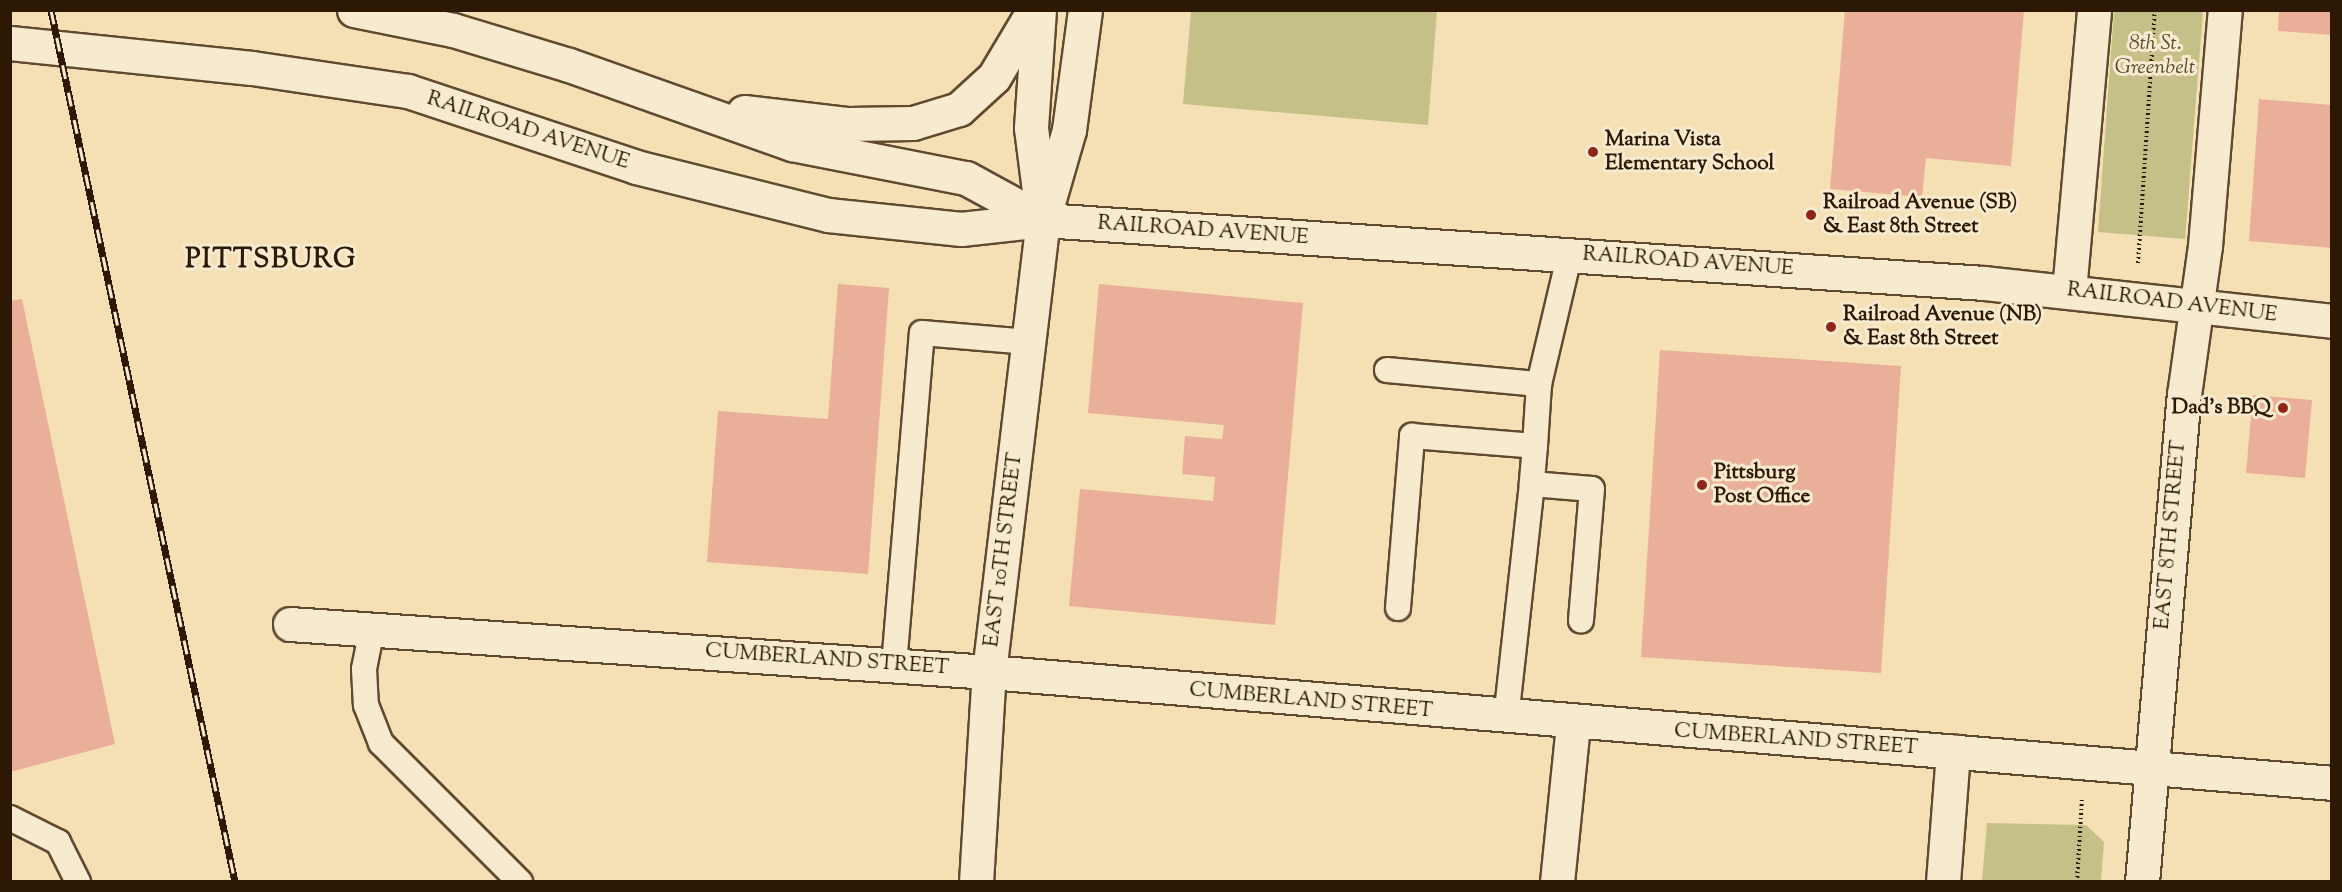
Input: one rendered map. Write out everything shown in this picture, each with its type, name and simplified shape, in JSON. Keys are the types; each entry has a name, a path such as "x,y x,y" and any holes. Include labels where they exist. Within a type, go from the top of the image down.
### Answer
{"street":[{"name":"RAILROAD AVENUE","path":"354,10 453,30 703,108 792,144 966,178 1043,220"},
{"path":"703,108 848,124 913,123 959,109 994,77 1034,10"},
{"name":"EAST 10TH STREET","path":"1039,10 1031,128 1043,220"},
{"name":"EAST 10TH STREET","path":"976,882 989,672 1043,220 1068,130 1085,10"},
{"path":"2069,291 2094,10"},
{"name":"EAST 8TH STREET","path":"2142,882 2151,765 2225,10"},
{"name":"RAILROAD AVENUE","path":"10,43 252,68 408,91 636,167 828,215 961,229 1043,220 1570,253 2069,291 2331,321"},
{"name":"CUMBERLAND STREET","path":"290,624 989,672 1506,719 1953,751 2084,765 2151,765 2331,783"},
{"path":"1557,882 1573,724"},
{"path":"1942,882 1953,751"}],"lane":[{"path":"1506,719 1532,484 1539,384 1570,253"},
{"path":"894,665 922,333 1029,342"},
{"path":"1387,370 1539,384"},
{"path":"1398,608 1412,436 1535,446"},
{"path":"1532,484 1592,489 1581,621"},
{"path":"372,629 364,669 366,705 381,743 520,882"},
{"path":"10,818 58,842 78,882"}],"path":[{"path":"2136,297 2156,10"},
{"path":"2077,882 2084,765"}],"green space":[{"path":"1191,11 1437,11 1428,125 1183,104"},
{"name":"8th St. Greenbelt","path":"2114,11 2203,11 2185,239 2098,232"},
{"path":"1987,823 2086,825 2104,842 2101,881 1982,881"}],"building":[{"path":"1845,10 2024,10 2011,166 1926,158 1922,197 1830,189"},
{"path":"2279,10 2332,10 2332,35 2278,31"},
{"path":"2259,99 2332,105 2332,248 2249,241"},
{"path":"838,284 889,288 868,574 707,562 718,411 828,419"},
{"path":"1099,284 1303,303 1275,625 1069,606 1080,489 1213,501 1215,477 1182,474 1185,436 1222,439 1224,425 1088,413"},
{"path":"22,299 115,744 10,772 10,301"},
{"path":"1660,350 1901,366 1881,673 1641,657"},
{"path":"2253,395 2312,400 2305,478 2246,473"}],"railway":[{"path":"51,10 235,882"}],"place":[{"name":"Marina Vista Elementary School","path":"1593,152"},
{"name":"Railroad Avenue (SB) & East 8th Street","path":"1811,215"},
{"name":"Railroad Avenue (NB) & East 8th Street","path":"1831,327"},
{"name":"Dad's BBQ","path":"2283,408"},
{"name":"Pittsburg Post Office","path":"1702,485"}],"district":[{"name":"PITTSBURG","path":"271,261"}]}
